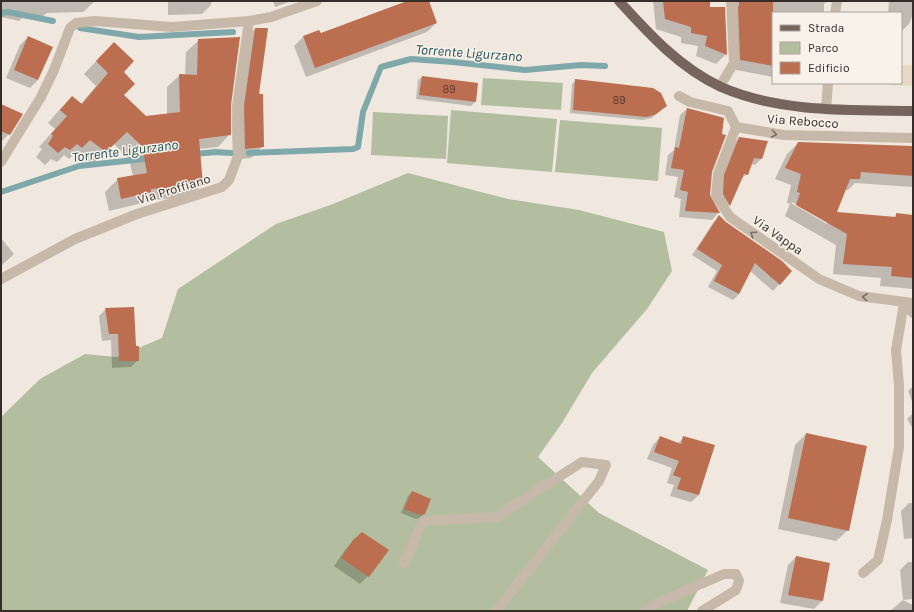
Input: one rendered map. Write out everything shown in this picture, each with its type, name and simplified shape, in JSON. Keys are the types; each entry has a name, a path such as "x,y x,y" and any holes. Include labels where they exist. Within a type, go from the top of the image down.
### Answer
{"main road":[{"path":"620,1 650,35 685,65 720,86 745,96 774,103 826,109 913,111"}],"street":[{"path":"1,162 41,97 54,70 70,28 73,25 87,21 172,27 249,22 271,17 317,1"},
{"path":"720,86 734,63 731,1"},
{"path":"836,1 836,12"},
{"name":"Via Proffiano","path":"1,279 76,239 137,214 222,187 229,180 238,156 237,106 249,22"},
{"path":"826,109 828,84"},
{"path":"679,96 690,102 728,111 736,127"},
{"name":"Via Rebocco","path":"736,127 784,135 913,138"},
{"name":"Via Vappa","path":"736,127 718,174 716,196 730,217 819,279 859,296 908,303"},
{"path":"908,303 913,313"},
{"path":"863,573 878,560 887,520 899,447 899,386 896,350 908,303"},
{"path":"404,563 424,521 496,517 582,462 606,465 599,481 496,611"},
{"path":"645,611 654,605 724,574 736,574 739,581 736,590 702,611"}],"green space":[{"path":"483,78 563,83 561,110 481,105"},
{"path":"451,110 557,119 552,172 447,163"},
{"path":"373,112 448,116 446,159 371,155"},
{"path":"560,120 662,128 658,181 555,172"},
{"path":"408,173 508,199 579,210 664,232 672,271 647,309 592,373 562,423 538,457 599,513 708,570 687,611 1,611 1,417 40,379 85,354 117,357 162,338 178,289 276,224 333,204"}],"shaded area":[{"path":"902,65 913,65 913,86 891,85 902,84"}],"building":[{"path":"407,1 429,1 437,23 315,68 303,36 319,30 321,33"},
{"path":"663,1 710,1 710,7 725,7 727,55 705,46 707,36 691,33 691,27 665,19"},
{"path":"739,1 773,1 772,66 740,60"},
{"path":"255,28 268,28 259,94 263,94 264,147 245,149 244,106"},
{"path":"28,36 53,47 38,80 14,70"},
{"path":"240,37 231,105 231,135 199,139 203,185 151,189 151,192 121,199 117,178 147,173 142,146 127,132 106,152 90,140 82,148 77,144 70,150 65,147 58,153 48,144 53,136 51,134 67,116 60,110 72,96 82,104 108,73 96,61 114,42 134,61 124,72 135,84 124,95 146,116 180,112 179,74 197,75 198,39"},
{"path":"422,76 478,83 476,102 419,95"},
{"path":"575,79 653,88 661,93 667,106 656,114 647,117 573,110"},
{"path":"1,104 23,114 10,135 1,131"},
{"path":"687,108 724,118 722,134 726,135 712,172 710,195 720,213 685,211 688,192 680,190 684,170 671,168 675,147 679,148"},
{"path":"739,137 768,141 762,159 754,158 748,175 744,174 730,206 723,194 724,175"},
{"path":"798,142 913,146 913,176 861,172 860,179 850,179 837,212 896,217 896,213 913,215 913,278 891,276 892,267 843,264 847,234 796,205 800,193 797,192 801,174 785,168"},
{"path":"719,215 726,222 782,261 792,271 780,285 755,263 739,294 714,281 722,265 697,249"},
{"path":"134,307 136,346 139,346 139,361 119,361 118,334 109,334 105,308"},
{"path":"806,433 867,446 849,531 788,518"},
{"path":"660,436 681,444 683,436 715,445 699,495 677,489 681,478 673,475 679,461 654,452"},
{"path":"412,491 431,499 425,514 420,515 404,509"},
{"path":"362,532 389,550 369,577 341,558 353,540"},
{"path":"796,556 830,563 823,601 788,595"}],"waterway":[{"name":"Torrente Ligurzano","path":"1,13 8,12 53,21"},
{"name":"Torrente Ligurzano","path":"80,28 139,37 233,32"},
{"name":"Torrente Ligurzano","path":"249,153 353,149 358,147 363,112 381,67 411,59 525,70 581,65 605,66"},
{"name":"Torrente Ligurzano","path":"194,154 216,152 231,153"},
{"name":"Torrente Ligurzano","path":"1,192 79,166 153,158"}]}
